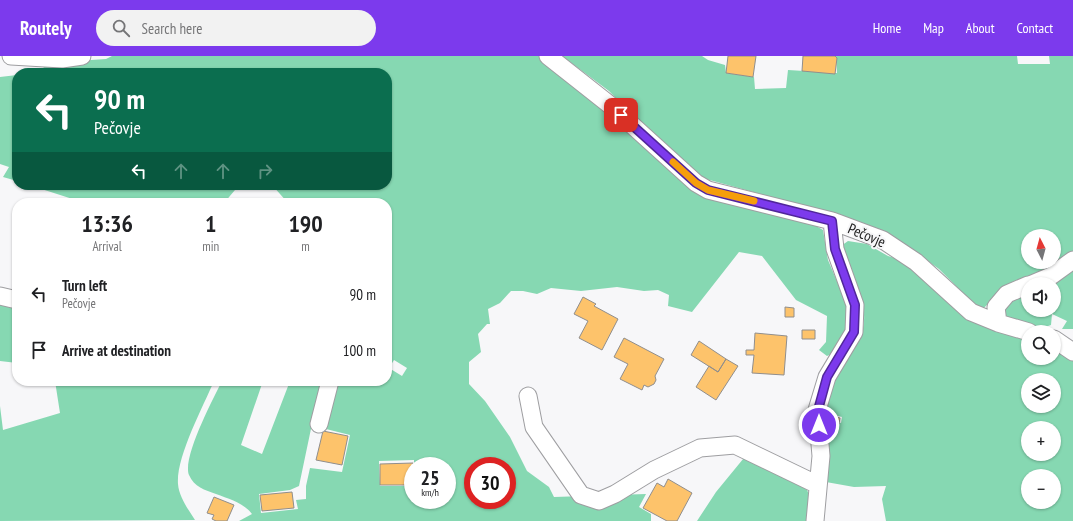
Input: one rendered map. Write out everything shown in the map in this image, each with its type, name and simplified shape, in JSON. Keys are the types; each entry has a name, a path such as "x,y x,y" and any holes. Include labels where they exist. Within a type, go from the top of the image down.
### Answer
{"street":[{"path":"10,56 62,59 82,56"},
{"name":"Pečovje","path":"548,56 610,105 696,183 708,190 832,221 883,240 916,262 972,312 998,323 1021,330"},
{"path":"815,521 821,456 818,410 827,377 854,332 855,305 835,249 832,221"},
{"path":"1049,277 1073,260"},
{"path":"998,323 996,307 1007,294 1021,289"},
{"path":"0,296 12,299"},
{"path":"1061,344 1073,352"},
{"path":"319,424 329,386"},
{"path":"528,396 534,427 581,496 598,501 615,494 654,470 700,448 735,445 818,485"}],"green space":[{"path":"112,56 539,56 571,79 677,172 811,223 823,230 828,260 852,317 839,351 827,356 819,350 826,342 827,316 796,300 762,256 739,252 692,312 668,306 669,295 658,290 644,291 617,287 581,291 551,288 537,294 523,291 511,291 500,303 488,309 490,324 487,324 478,334 481,352 469,362 469,384 485,401 510,437 527,471 549,487 554,497 646,494 639,507 651,514 651,521 239,521 252,514 249,510 236,502 200,488 189,475 188,467 194,443 220,386 261,386 241,445 262,454 288,386 324,386 312,424 299,486 290,490 259,494 261,513 298,509 296,500 306,499 306,486 310,468 342,472 350,435 326,429 326,421 335,386 392,386 392,370 402,376 407,368 394,360 392,363 392,198 284,198 276,190 392,190 392,68 43,68 47,63 106,59"},
{"path":"562,56 702,56 708,60 725,65 726,73 754,77 755,89 786,88 788,70 837,73 836,56 1017,56 1018,64 1050,64 1049,56 1073,56 1073,251 1061,263 1061,229 1021,229 1021,269 1050,269 1032,277 1021,277 1021,282 999,292 983,309 971,301 939,269 911,249 825,212 706,179 686,169 609,91"},
{"path":"12,76 12,180 3,177 9,167 0,164 0,77"},
{"path":"45,190 235,190 228,198 69,198"},
{"path":"848,241 867,244 888,256 914,264 933,282 1021,333 1021,365 1061,365 1061,349 1073,358 1073,521 886,521 882,499 886,486 854,487 826,482 827,421 841,423 842,417 827,413 829,390 835,375 857,343 864,325 863,307 855,280 841,246"},
{"path":"1073,265 1073,329 1062,329 1067,321 1058,317 1061,317 1061,277 1056,277"},
{"path":"1021,295 1021,317 1052,317 1051,325 1032,325 1004,317 1002,308 1007,302"},
{"path":"0,300 12,303 12,362 0,361"},
{"path":"56,386 212,386 186,446 181,460 179,473 178,484 180,494 195,520 0,521 0,406 3,430 60,413"},
{"path":"748,453 807,490 811,499 809,521 697,521 716,492"}],"building":[{"path":"728,56 756,56 753,77 726,73"},
{"path":"803,56 835,56 837,58 835,74 802,71"},
{"path":"583,297 596,304 594,306 618,319 602,350 579,338 588,321 574,314"},
{"path":"785,307 794,308 794,317 785,317"},
{"path":"802,330 815,330 815,339 802,339"},
{"path":"755,333 787,336 784,375 752,373 754,355 746,355 746,350 754,350"},
{"path":"624,338 664,359 655,376 656,380 654,384 648,387 644,385 642,390 620,379 628,364 614,357"},
{"path":"699,341 726,359 718,372 691,355"},
{"path":"726,359 738,366 716,400 696,387 709,366 718,372"},
{"path":"828,415 840,418 839,424 826,422"},
{"path":"323,431 348,436 342,465 316,460"},
{"path":"404,463 404,485 380,485 380,464"},
{"path":"668,479 692,493 677,521 667,521 643,508 657,483 664,487"},
{"path":"292,492 294,508 262,511 260,495"},
{"path":"214,497 234,505 227,521 216,521 212,519 214,515 207,513"}],"slow traffic":[{"path":"673,162 696,183 708,190 754,201"}],"route":[{"path":"621,115 696,183 708,190 832,221 835,249 855,305 854,332 827,377 818,410 819,425"}]}
